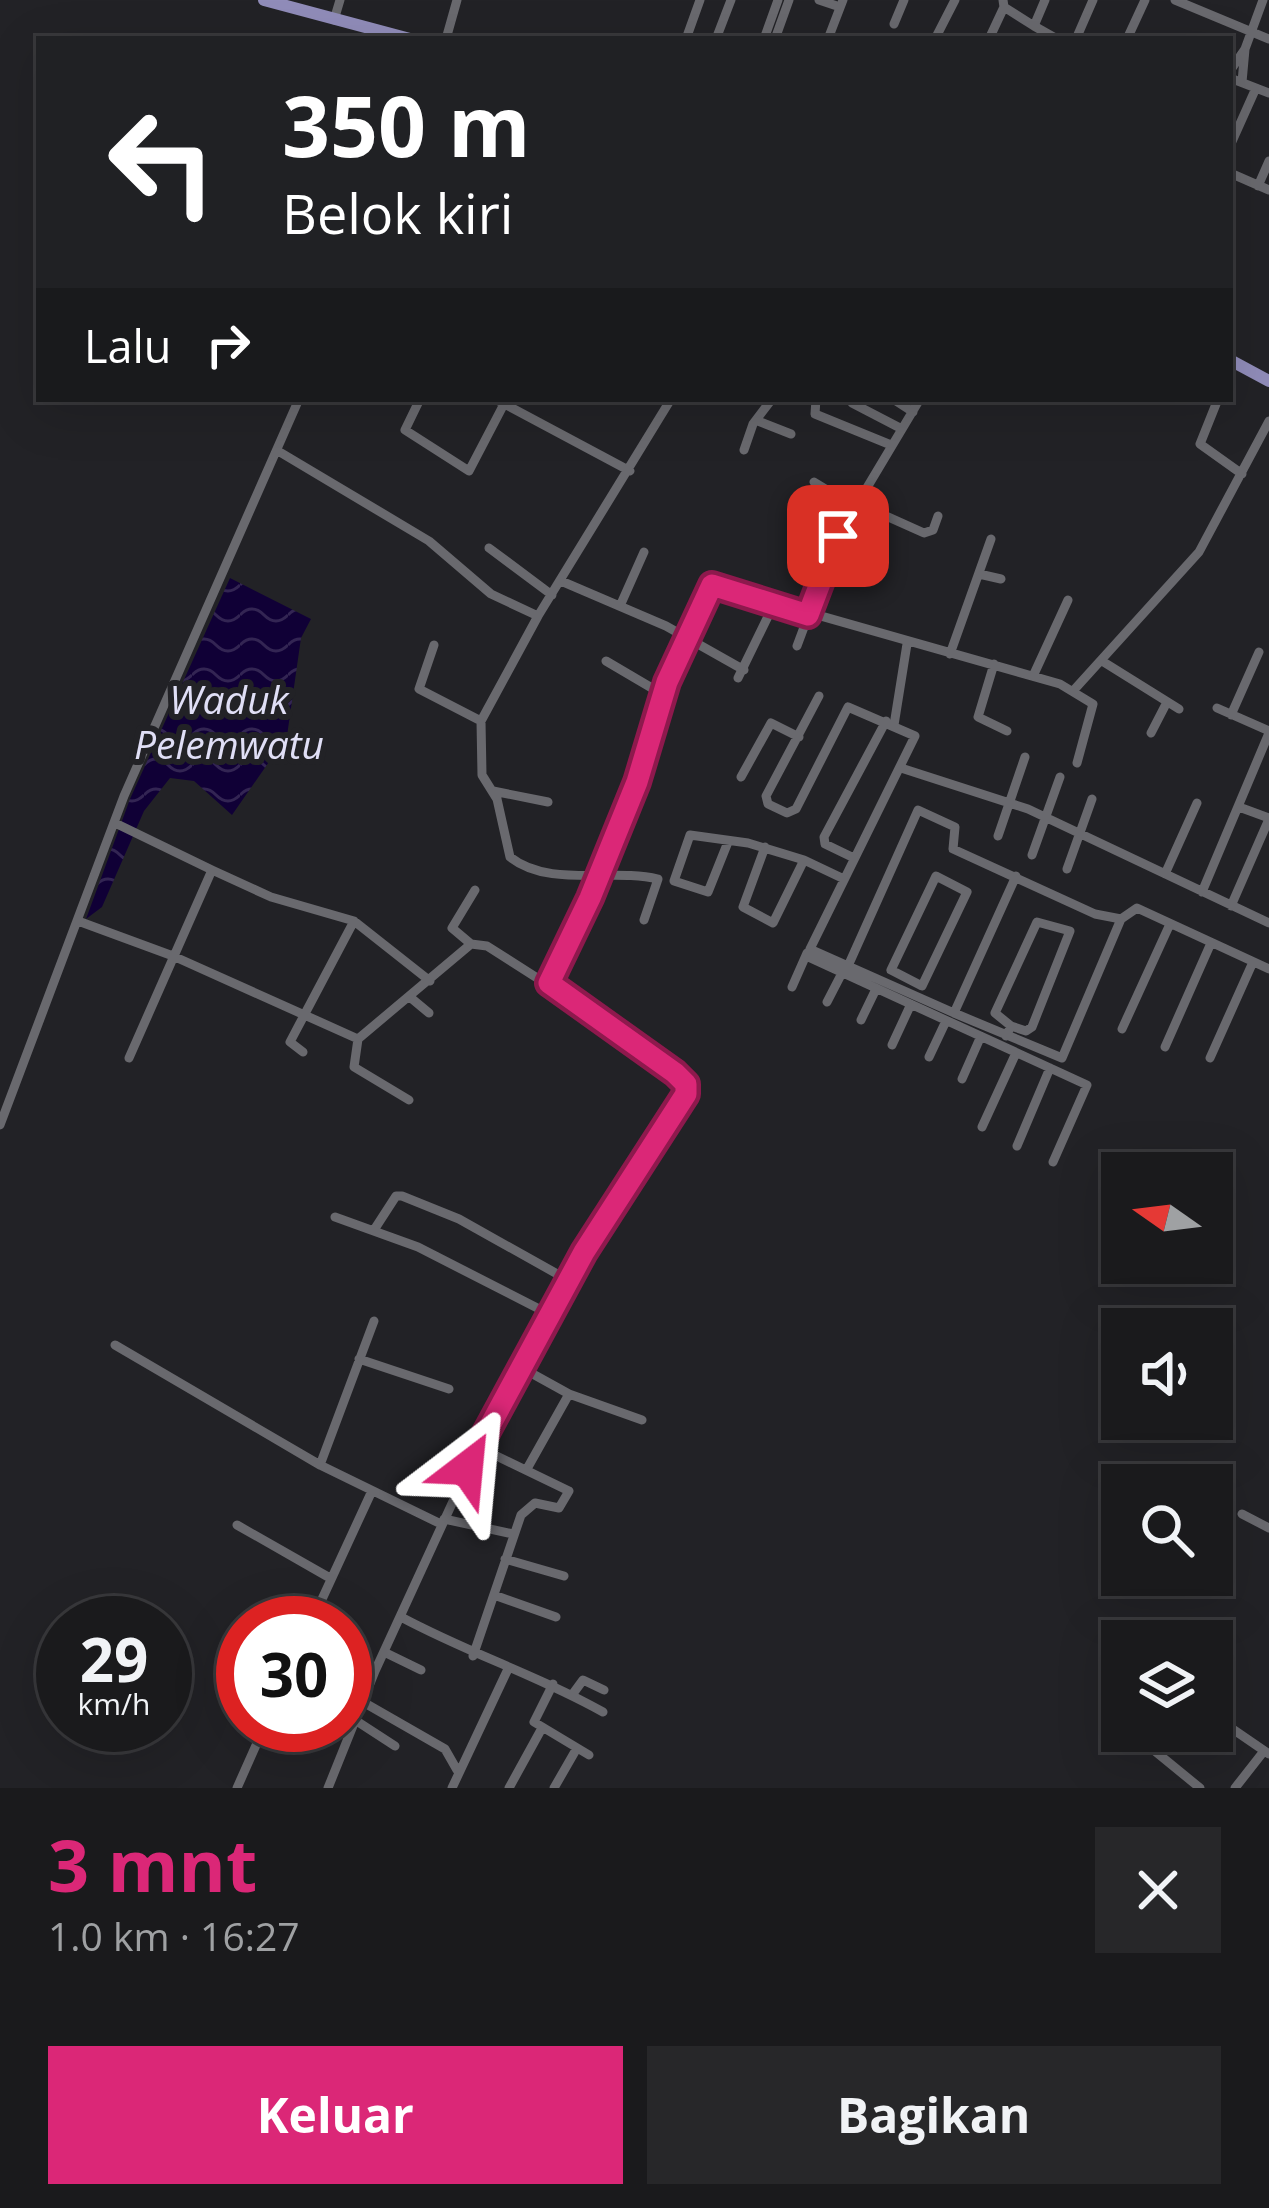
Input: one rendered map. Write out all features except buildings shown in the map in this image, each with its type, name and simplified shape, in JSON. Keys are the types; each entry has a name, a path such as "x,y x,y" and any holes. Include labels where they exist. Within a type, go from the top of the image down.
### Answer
{"main road":[{"path":"264,0 398,36"},
{"path":"1233,367 1269,381"}],"street":[{"path":"334,20 340,0"},
{"path":"447,36 457,0"},
{"path":"687,36 700,0"},
{"path":"717,36 730,0"},
{"path":"765,36 778,0"},
{"path":"777,36 789,0"},
{"path":"819,0 841,4 829,36"},
{"path":"894,24 904,0"},
{"path":"1034,26 1045,0"},
{"path":"1077,36 1093,0"},
{"path":"1131,36 1145,0"},
{"path":"1175,0 1269,38"},
{"path":"936,36 951,1"},
{"path":"1265,3 1234,77 1269,93"},
{"path":"990,36 1004,4 1052,36"},
{"path":"1233,139 1256,88"},
{"path":"1233,174 1264,188 1269,161"},
{"path":"0,1125 115,823 298,402"},
{"path":"419,402 405,430 469,471 506,403 630,471"},
{"path":"644,920 658,879 596,877 519,863 506,840 493,791 482,775 481,722 538,616 669,402"},
{"path":"744,450 770,402"},
{"path":"816,402 814,413 892,445"},
{"path":"898,402 913,412"},
{"path":"797,646 832,548 918,402"},
{"path":"1217,402 1200,444 1242,474"},
{"path":"852,403 902,429"},
{"path":"758,421 791,434"},
{"path":"1073,691 1198,552 1269,421"},
{"path":"278,451 429,541 491,594 538,616"},
{"path":"814,482 924,533 933,530 938,516"},
{"path":"950,654 992,539"},
{"path":"489,548 552,595"},
{"path":"620,606 644,552"},
{"path":"979,574 1001,578"},
{"path":"561,581 689,640 741,674 774,604"},
{"path":"549,983 637,782 662,694 712,585 907,644 1034,674 1073,691 1093,707 1077,763"},
{"path":"1034,674 1068,600"},
{"path":"853,860 825,844 824,838 890,723 907,644"},
{"path":"434,645 419,689 481,722"},
{"path":"1231,715 1259,652"},
{"path":"606,661 662,694"},
{"path":"1102,661 1179,709"},
{"path":"994,664 978,717 1007,731"},
{"path":"792,987 916,736 848,707 796,809 787,813 768,804 766,796 819,696"},
{"path":"1151,733 1167,702"},
{"path":"1202,892 1269,732 1216,708"},
{"path":"741,778 771,723 799,736"},
{"path":"998,836 1025,757"},
{"path":"902,767 1010,802 1266,921 1269,908"},
{"path":"1032,855 1060,777"},
{"path":"493,791 548,802"},
{"path":"1067,869 1092,799"},
{"path":"1165,874 1197,803"},
{"path":"1231,907 1269,818 1239,807"},
{"path":"827,1002 917,810 955,827 953,849 1095,914 1121,919"},
{"path":"115,823 271,897 354,921 430,981"},
{"path":"728,842 708,892 674,881 690,835 766,848 845,876"},
{"path":"766,848 743,907 773,922 804,860"},
{"path":"129,1058 212,870"},
{"path":"845,969 904,984 926,984 967,892 936,876 891,970 904,984 981,1036 1087,1085 1053,1162"},
{"path":"929,1057 1016,876"},
{"path":"372,1679 478,1447 568,1280 687,1088 675,1073 549,983 498,951 471,944 452,928 475,890"},
{"path":"808,952 911,1004 1008,1031 1027,1031 1070,932 1037,922 995,1013 1008,1031 1055,1059 1065,1055 1121,919 1137,908 1269,969"},
{"path":"78,921 173,956 358,1039"},
{"path":"303,1052 290,1042 354,921"},
{"path":"1122,1029 1170,924"},
{"path":"1166,1048 1211,943"},
{"path":"410,1100 354,1067 358,1039 471,944"},
{"path":"1210,1058 1253,962"},
{"path":"861,1020 876,988"},
{"path":"411,998 429,1013"},
{"path":"892,1045 911,1004"},
{"path":"962,1079 981,1036"},
{"path":"982,1127 1016,1053"},
{"path":"1017,1146 1051,1068"},
{"path":"374,1231 396,1196 402,1196 506,1243 568,1280"},
{"path":"335,1217 549,1314"},
{"path":"320,1466 374,1322"},
{"path":"116,1345 371,1493 442,1521 513,1534"},
{"path":"359,1359 449,1389"},
{"path":"522,1368 569,1394 642,1420"},
{"path":"528,1467 569,1394"},
{"path":"472,1655 513,1534 528,1506 560,1508 568,1498 566,1486 478,1447"},
{"path":"322,1596 371,1493"},
{"path":"1241,1514 1269,1528"},
{"path":"237,1525 330,1578"},
{"path":"505,1559 564,1576"},
{"path":"494,1595 556,1617"},
{"path":"400,1617 508,1669"},
{"path":"384,1652 421,1670"},
{"path":"452,1788 512,1666 603,1712"},
{"path":"572,1695 583,1680 604,1690"},
{"path":"554,1684 534,1719 589,1755"},
{"path":"372,1708 445,1749 457,1770"},
{"path":"509,1788 542,1728"},
{"path":"1233,1730 1267,1753 1235,1788"},
{"path":"372,1731 395,1746"},
{"path":"554,1788 577,1748"},
{"path":"237,1788 253,1752"},
{"path":"328,1788 343,1752"},
{"path":"1156,1752 1200,1788"}],"water":[{"name":"Waduk Pelemwatu","path":"230,578 311,619 301,638 287,736 232,815 194,781 170,778 144,811 102,907 86,919 130,799"}],"route":[{"path":"467,1468 584,1252 686,1094 686,1084 675,1073 549,983 623,818 667,682 712,585 808,615 838,536"}]}
